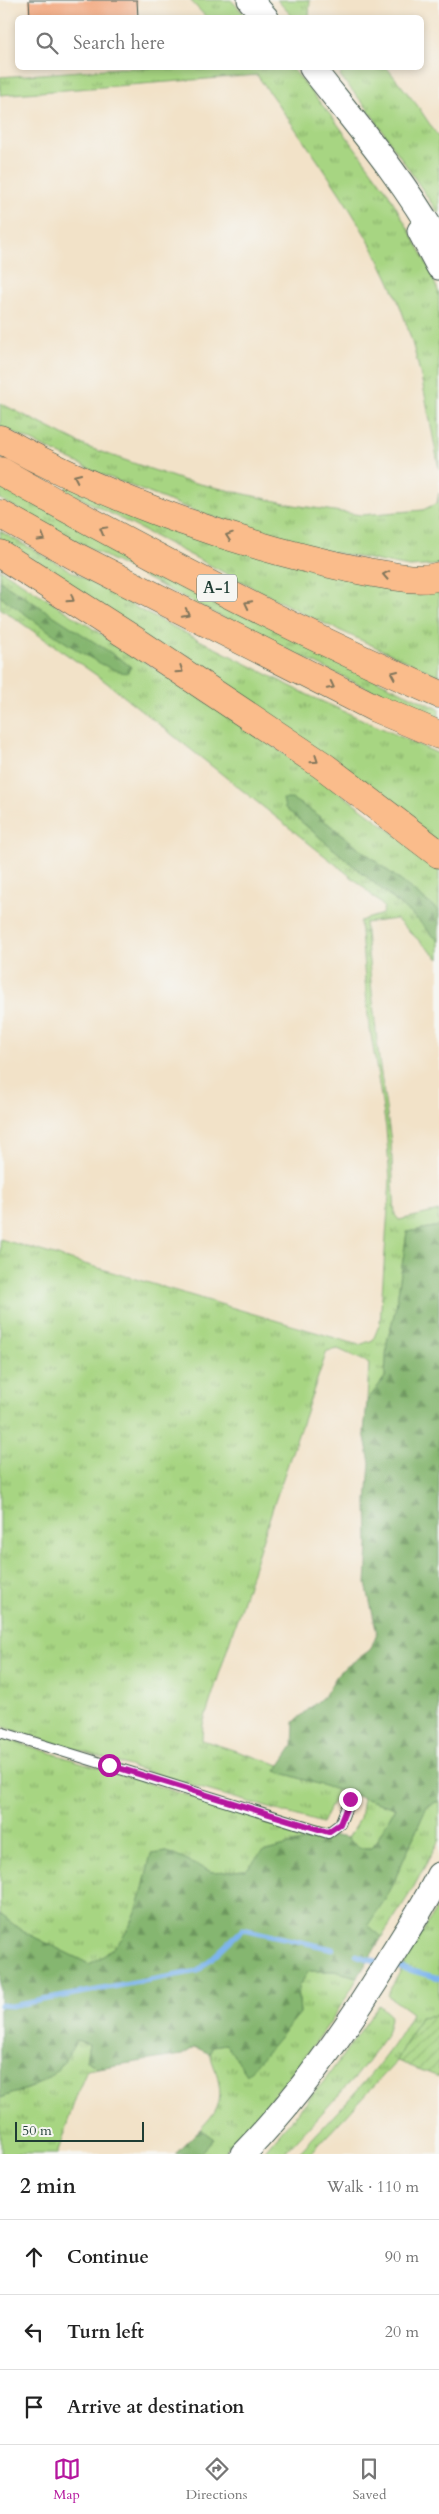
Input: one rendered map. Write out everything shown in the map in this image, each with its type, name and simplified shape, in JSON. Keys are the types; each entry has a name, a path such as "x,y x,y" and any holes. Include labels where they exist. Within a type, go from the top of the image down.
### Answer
{"highway":[{"path":"0,439 88,483 237,538 354,569 400,578 438,577"},
{"name":"A-1","path":"0,472 110,534 268,614 439,694"},
{"name":"A-1","path":"0,514 78,557 375,708 439,735"},
{"path":"0,554 139,643 322,765 439,854"}],"street":[{"path":"250,0 263,15"},
{"path":"314,70 384,159 427,221 439,243"},
{"path":"384,159 439,267"},
{"path":"243,2154 322,2061 359,2008 413,1922 439,1875"}],"lane":[{"path":"0,1732 328,1832 340,1824 350,1799"}],"green space":[{"path":"190,0 231,0 245,15 204,15"},
{"path":"277,0 310,0 309,15 291,15"},
{"path":"93,70 294,70 336,122 387,191 423,255 439,293 439,469 417,360 396,296 367,237 350,209 257,75 0,95 0,77"},
{"path":"343,70 389,70 417,105 439,138 439,214 367,108 340,76"},
{"path":"0,403 87,447 182,480 294,505 361,515 423,510 437,503 439,493 439,565 409,567 317,549 200,513 103,475 0,426"},
{"path":"0,485 351,668 439,709 439,722 217,615 54,529 0,499"},
{"path":"68,485 409,587 439,592 439,676 304,614 65,490"},
{"path":"0,531 146,613 310,696 439,754 439,845 0,543"},
{"path":"0,569 278,750 387,827 439,868 439,911 312,811 285,808 418,920 439,942 439,959 396,919 365,923 379,1060 391,1142 395,1215 399,1220 439,1211 439,1226 407,1232 396,1307 387,1342 385,1377 367,1401 369,1363 338,1349 327,1351 273,1507 203,1724 202,1740 280,1765 276,1771 338,1790 322,1823 200,1788 0,1726 0,1239 359,1345 373,1340 380,1323 390,1180 386,1128 368,1016 360,921 382,914 384,907 359,883 102,679 0,608 0,596 33,619 131,667 0,581"},
{"path":"0,581 122,660 131,667 127,673 99,663 44,628 0,596"},
{"path":"283,799 292,799 312,811 439,911 439,942 418,920 285,808"},
{"path":"439,1226 439,1801 427,1806 388,1895 368,1925 382,1937 358,1977 334,1971 309,1971 298,1987 300,2013 247,2075 226,2044 212,2046 210,2054 195,2047 182,2055 98,2068 86,2060 89,2044 77,2040 61,2065 46,2080 0,2098 0,1914 22,1931 89,1964 105,1955 126,1932 139,1903 151,1854 167,1852 212,1872 246,1870 262,1852 328,1835 348,1838 358,1848 372,1848 395,1808 276,1771 293,1746 294,1722 325,1695 339,1672 370,1650 377,1633 366,1584 368,1544 367,1501 370,1463 364,1432 367,1401 385,1377 387,1342 396,1307 407,1232"},
{"path":"0,1737 292,1828 328,1835 262,1852 246,1870 212,1872 167,1852 151,1854 134,1918 117,1944 105,1955 89,1964 22,1931 0,1914"},
{"path":"363,1798 395,1808 372,1848 358,1848 348,1838 360,1818"},
{"path":"439,1801 439,1840 412,1890 382,1937 367,1925 388,1895 427,1806"},
{"path":"439,1903 439,2015 420,2017 397,2061 310,2154 298,2154 376,2068 402,2031 412,2013 387,1995"},
{"path":"309,1971 334,1971 358,1977 329,2024 312,2047 278,2091 241,2133 222,2154 200,2154 214,2139 200,2129 212,2115 219,2102 220,2095 218,2079 211,2058 212,2046 226,2044 247,2074 300,2013 298,1987"},
{"path":"379,2005 391,2016 385,2037 358,2074 284,2154 262,2154 325,2080"},
{"path":"439,2015 439,2077 397,2061 420,2017"},
{"path":"76,2040 89,2044 86,2060 98,2068 87,2070 57,2154 0,2154 0,2098 46,2080 61,2065"},
{"path":"200,2129 214,2139 200,2154 175,2154"}],"building":[{"path":"29,0 137,0 138,15 30,15"}],"waterway":[{"path":"0,2005 11,2006 198,1971 243,1929 333,1949"},
{"path":"355,1955 379,1962"},
{"path":"394,1966 439,1978"}],"route":[{"path":"109,1765 328,1832 340,1824 350,1799"}]}
